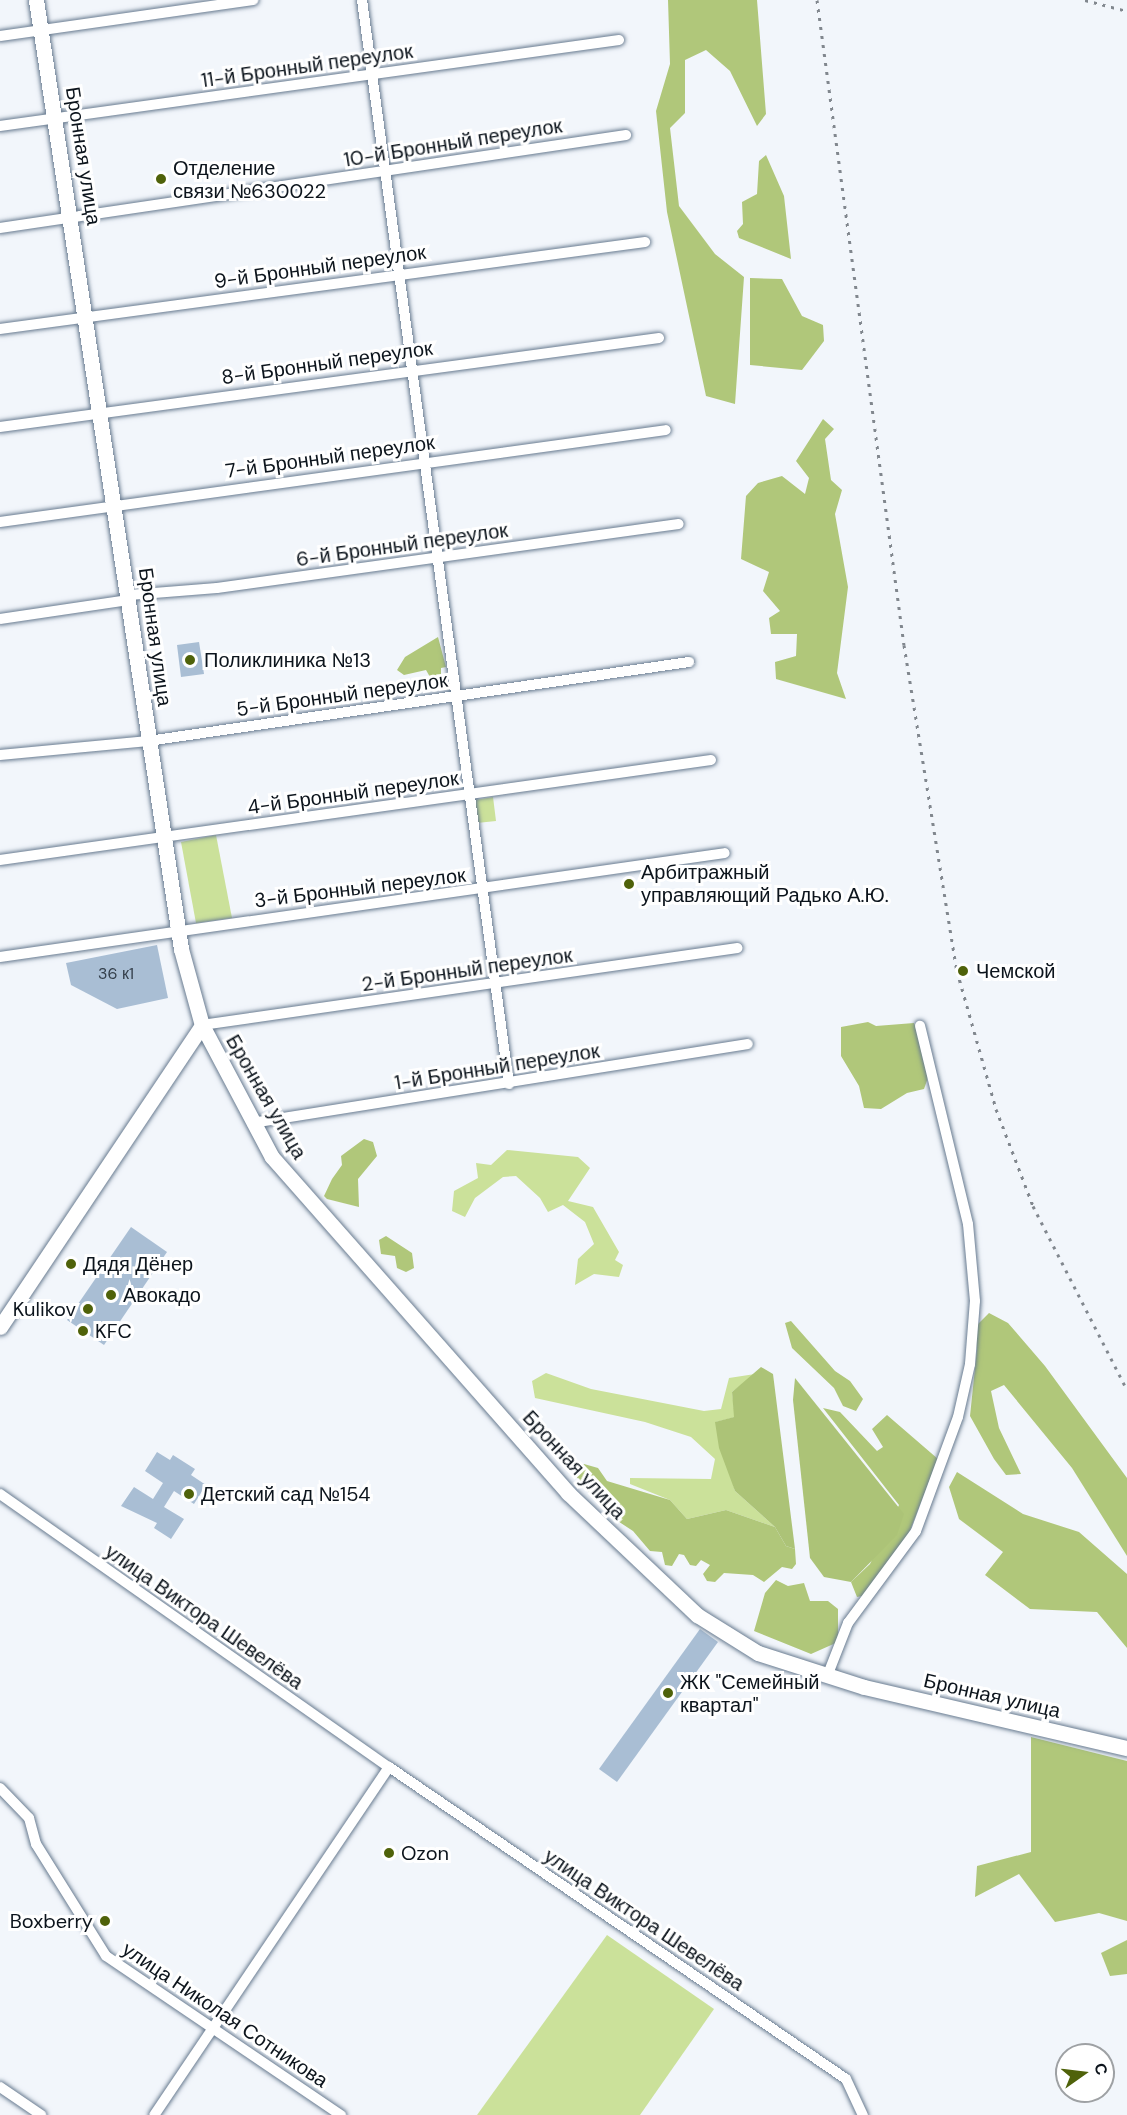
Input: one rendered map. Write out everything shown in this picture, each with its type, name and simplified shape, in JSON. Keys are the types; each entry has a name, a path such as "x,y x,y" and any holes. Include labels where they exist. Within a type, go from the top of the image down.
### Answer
{"street":[{"name":"Бронная улица","path":"36,0 87,316 162,840 177,929 202,1025 252,1123 297,1189 568,1493 635,1560 697,1615 758,1653 828,1674 864,1688 1127,1749"},
{"path":"0,36 253,0"},
{"path":"362,0 371,76 428,460 439,559 472,796 481,891 509,1084"},
{"name":"11-й Бронный переулок","path":"0,126 619,40"},
{"name":"10-й Бронный переулок","path":"0,228 626,135"},
{"name":"9-й Бронный переулок","path":"0,329 645,242"},
{"name":"8-й Бронный переулок","path":"0,427 415,368 659,338"},
{"name":"7-й Бронный переулок","path":"0,522 428,460 666,430"},
{"name":"6-й Бронный переулок","path":"0,619 129,598 439,559 679,524"},
{"name":"5-й Бронный переулок","path":"0,755 148,741 689,662"},
{"name":"4-й Бронный переулок","path":"0,860 162,840 711,760"},
{"name":"3-й Бронный переулок","path":"0,957 177,929 481,891 725,853"},
{"name":"2-й Бронный переулок","path":"202,1025 737,948"},
{"path":"0,1327 202,1025"},
{"path":"828,1674 848,1623 916,1531 958,1417 970,1364 975,1301 968,1224 920,1026"},
{"name":"1-й Бронный переулок","path":"252,1123 509,1084 748,1044"},
{"name":"улица Виктора Шевелёва","path":"0,1494 389,1767 846,2079 863,2115"},
{"path":"154,2115 389,1767"},
{"name":"улица Николая Сотникова","path":"0,1788 28,1818 36,1844 106,1956 341,2115"},
{"path":"0,2087 41,2115"}],"shaded area":[{"path":"668,0 757,0 766,114 757,126 730,71 706,50 685,60 685,113 670,128 679,206 715,254 744,277 735,404 706,396 667,212 656,111 670,64"},
{"path":"766,155 784,196 791,259 739,238 737,231 743,224 742,202 757,194 759,161"},
{"path":"750,278 782,279 802,316 823,325 824,341 802,370 750,365"},
{"path":"823,419 834,429 825,439 831,480 842,490 835,514 848,587 837,673 846,699 776,679 775,662 796,656 797,634 771,634 769,618 780,611 763,591 769,572 741,559 746,496 758,483 782,476 805,494 809,478 796,461"},
{"path":"438,637 446,667 441,668 441,675 448,690 434,684 426,670 404,675 397,670 405,657"},
{"path":"493,797 496,821 477,823 475,800"},
{"path":"216,835 232,918 196,923 181,842"},
{"path":"868,1022 876,1026 914,1023 930,1072 924,1089 907,1093 881,1109 864,1108 859,1086 841,1056 841,1027"},
{"path":"364,1139 373,1142 377,1156 358,1179 359,1207 327,1199 324,1196 342,1165 341,1156"},
{"path":"507,1150 578,1157 590,1168 568,1201 593,1207 619,1252 615,1260 623,1265 619,1277 594,1274 575,1285 578,1259 594,1244 585,1222 563,1205 548,1212 540,1198 516,1176 503,1177 475,1198 465,1217 452,1211 454,1191 478,1178 476,1163 491,1165"},
{"path":"386,1236 412,1253 414,1268 406,1272 397,1268 395,1256 381,1254 379,1240"},
{"path":"989,1313 1008,1323 1045,1366 1127,1478 1127,1556 1072,1468 1004,1385 991,1391 999,1428 1021,1474 1006,1475 994,1459 970,1416 977,1349 974,1328"},
{"path":"791,1321 835,1371 850,1381 863,1399 856,1411 843,1406 834,1388 792,1348 785,1323"},
{"path":"761,1367 773,1374 795,1549 786,1546 775,1527 735,1491 719,1448 715,1422 734,1417 732,1392"},
{"path":"546,1373 591,1389 704,1411 721,1409 729,1378 755,1374 732,1392 735,1417 716,1422 735,1491 775,1527 726,1510 687,1519 670,1500 630,1484 630,1478 711,1479 715,1459 691,1437 645,1422 535,1398 532,1381"},
{"path":"795,1378 904,1514 897,1535 851,1582 824,1577 810,1558 793,1400"},
{"path":"823,1408 840,1412 877,1451 883,1447 872,1429 887,1415 938,1459 907,1538 867,1595 857,1597 851,1582 870,1564 899,1505"},
{"path":"584,1464 598,1468 607,1481 670,1500 687,1519 726,1510 775,1527 786,1546 795,1549 796,1564 792,1569 782,1567 764,1582 753,1575 724,1573 715,1582 707,1581 703,1574 710,1565 701,1560 696,1566 690,1565 684,1555 679,1554 672,1566 665,1565 662,1552 650,1551 633,1531 607,1514 575,1475 576,1467"},
{"path":"957,1472 1023,1514 1079,1532 1127,1574 1127,1648 1097,1612 1030,1609 985,1575 1003,1552 959,1519 949,1487"},
{"path":"776,1580 788,1586 804,1583 810,1601 828,1601 838,1609 838,1642 811,1654 754,1631 765,1593"},
{"path":"1031,1737 1127,1761 1127,1921 1099,1913 1055,1922 1019,1874 975,1897 977,1866 1031,1852"},
{"path":"607,1935 714,2009 640,2115 477,2115"},
{"path":"1127,1940 1127,1974 1110,1976 1101,1953"}],"building":[{"name":"Поликлиника №13","path":"199,642 204,674 181,677 177,645"},
{"path":"157,945 168,998 117,1009 71,985 66,963"},
{"name":"Авокадо","path":"131,1227 167,1252 104,1345 67,1320"},
{"name":"Детский сад №154","path":"157,1452 170,1460 173,1455 195,1469 191,1475 206,1485 194,1504 174,1491 164,1507 184,1519 171,1539 154,1528 157,1523 121,1506 134,1487 153,1499 163,1483 145,1471"},
{"name":"ЖК \"Семейный квартал\"","path":"700,1629 718,1642 617,1782 599,1769"}],"railway":[{"path":"817,0 904,645 957,971 996,1109 1033,1206 1127,1390"},
{"path":"1085,0 1127,11"}],"place":[{"name":"Отделение связи №630022","path":"161,179"},
{"name":"Поликлиника №13","path":"190,660"},
{"name":"Арбитражный управляющий Радько А.Ю.","path":"629,884"},
{"name":"Чемской","path":"963,971"},
{"name":"Дядя Дёнер","path":"71,1264"},
{"name":"Авокадо","path":"111,1295"},
{"name":"Kulikov","path":"88,1309"},
{"name":"KFC","path":"83,1331"},
{"name":"Детский сад №154","path":"189,1494"},
{"name":"ЖК \"Семейный квартал\"","path":"668,1693"},
{"name":"Ozon","path":"389,1853"},
{"name":"Boxberry","path":"105,1921"}]}
